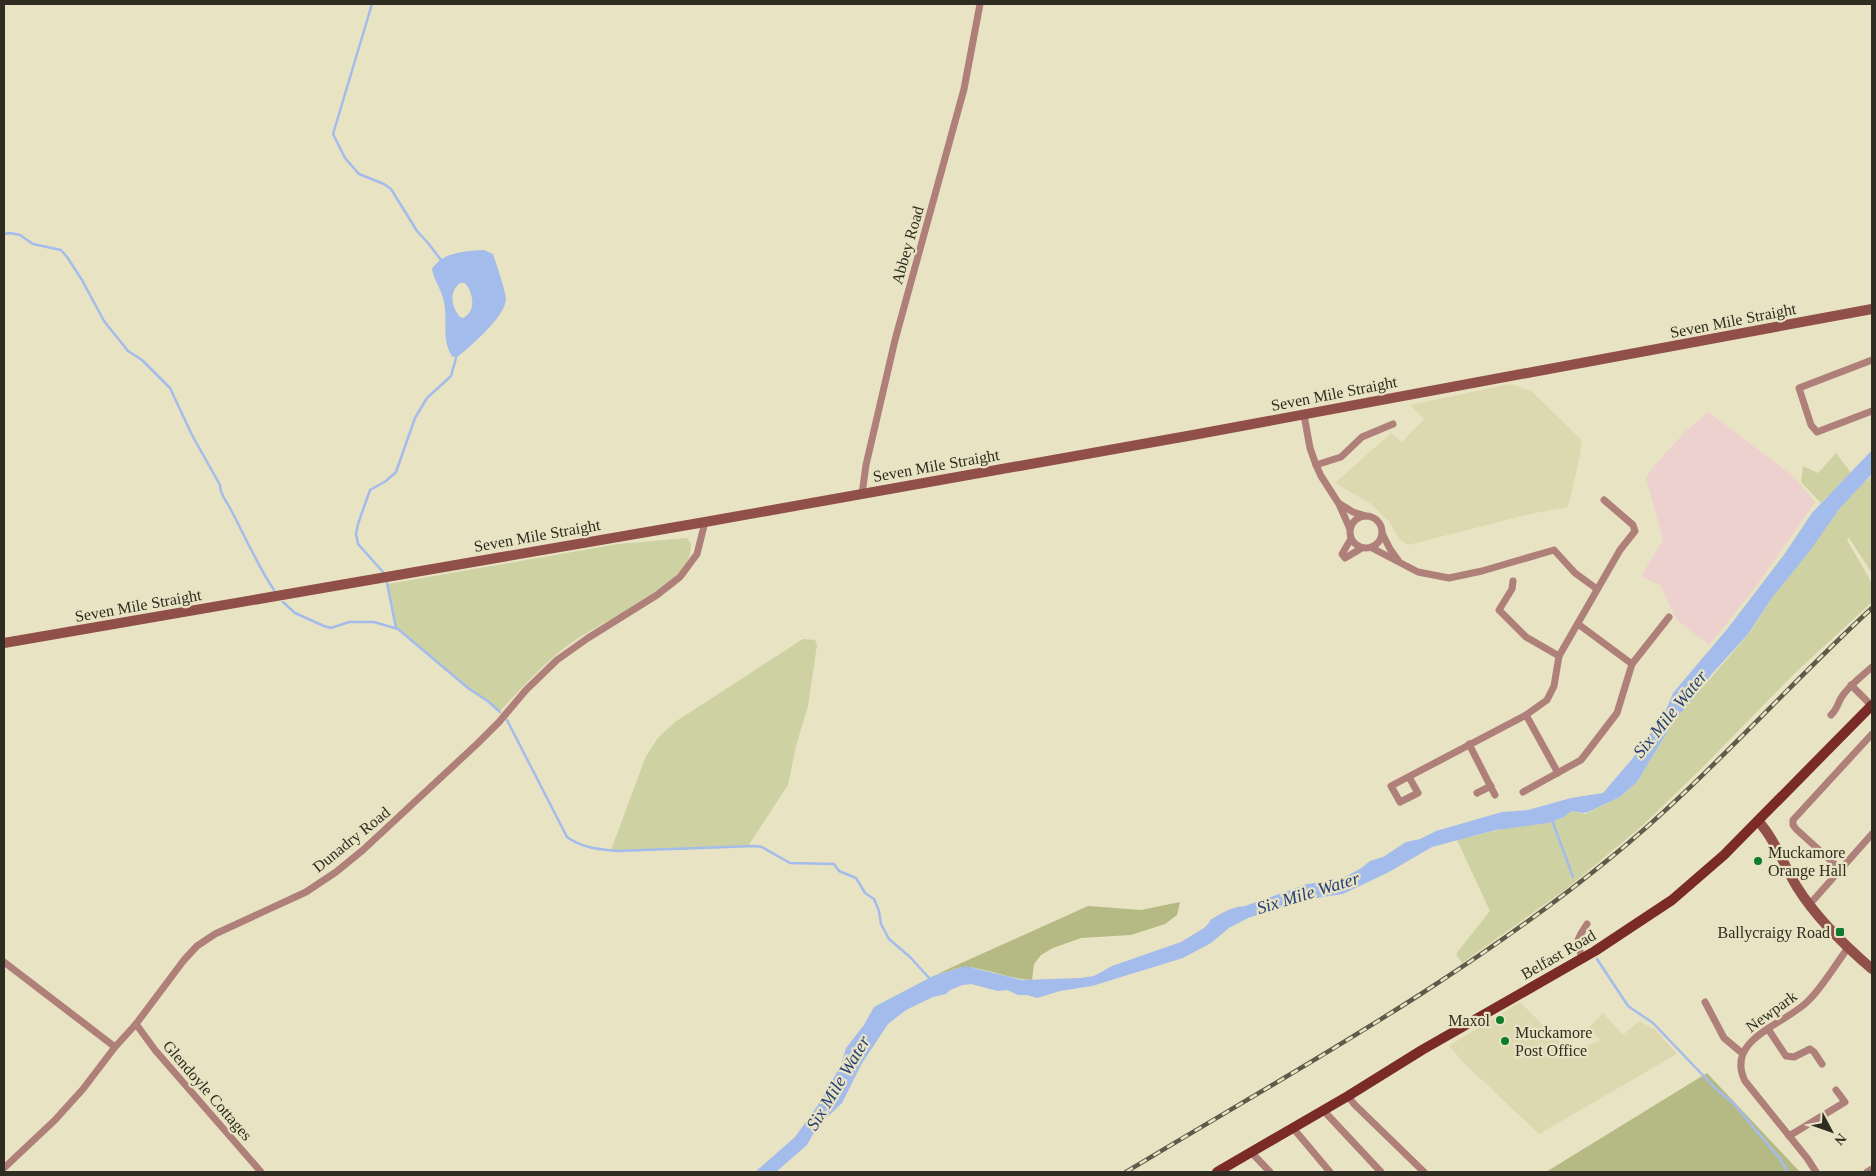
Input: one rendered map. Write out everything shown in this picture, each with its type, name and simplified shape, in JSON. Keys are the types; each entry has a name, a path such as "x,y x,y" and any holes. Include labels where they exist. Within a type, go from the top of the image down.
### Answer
{"main road":[{"name":"Seven Mile Straight","path":"4,643 705,522 1304,415 1872,309"},
{"name":"Belfast Road","path":"1216,1172 1348,1096 1422,1050 1583,958 1672,900 1724,855 1872,706"},
{"path":"1758,821 1768,834 1809,905 1828,929 1872,969"}],"street":[{"name":"Abbey Road","path":"862,494 866,465 895,340 964,89 980,4"},
{"path":"1872,360 1799,388 1811,425 1815,431 1823,431 1872,411"},
{"path":"1304,415 1310,448 1316,465 1321,476 1340,504 1350,529 1351,539 1357,546 1372,548 1424,574 1440,577 1457,577 1528,559 1552,550 1557,552 1580,577 1597,589"},
{"path":"1316,465 1341,457 1360,439 1393,424"},
{"path":"1409,776 1526,715 1541,704 1551,693 1559,656 1620,550 1635,529 1633,525 1604,500"},
{"path":"1340,504 1353,512 1375,519 1381,527 1390,549 1402,564"},
{"path":"1350,529 1356,520 1366,516"},
{"name":"Dunadry Road","path":"4,1168 68,1106 197,946 215,934 306,892 336,872 363,850 435,785 499,722 536,680 564,655 641,606 687,570 697,554 705,522"},
{"path":"1372,548 1379,541 1382,532"},
{"path":"1351,539 1342,554 1346,558 1362,548"},
{"path":"1513,581 1512,589 1499,610 1529,639 1559,656"},
{"path":"1523,792 1582,760 1615,718 1632,664 1670,617"},
{"path":"1578,624 1632,664"},
{"path":"1831,715 1841,708 1842,697 1851,685 1872,667"},
{"path":"1851,685 1872,706"},
{"path":"1526,715 1558,773"},
{"path":"1840,869 1796,829 1793,825 1793,820 1872,734"},
{"path":"1469,744 1496,795"},
{"path":"1477,793 1491,786"},
{"path":"1809,905 1872,834"},
{"path":"1583,958 1576,946 1576,942 1586,924"},
{"name":"Newpark","path":"1816,1172 1745,1082 1740,1064 1742,1053 1751,1042 1809,1000 1848,948"},
{"path":"4,962 116,1048"},
{"path":"1705,1002 1724,1038 1742,1053"},
{"name":"Glendoyle Cottages","path":"136,1024 155,1050 261,1172"},
{"path":"1768,1029 1786,1056 1794,1057 1810,1049 1822,1064"},
{"path":"1789,1136 1844,1102 1836,1090"},
{"path":"1348,1096 1424,1172"},
{"path":"1323,1110 1381,1172"},
{"path":"1293,1128 1330,1172"},
{"path":"1251,1152 1270,1172"},
{"path":"1867,1172 1872,1169"}],"shaded area":[{"path":"1510,384 1531,391 1582,440 1568,507 1530,514 1408,545 1400,540 1389,521 1371,504 1335,483 1391,433 1402,442 1424,419 1410,405"},
{"path":"1708,412 1795,478 1815,502 1757,585 1709,645 1677,620 1660,585 1641,576 1663,540 1646,478 1654,466 1684,433"},
{"path":"1520,1002 1571,1053 1600,1040 1589,1028 1603,1013 1623,1035 1639,1021 1656,1030 1677,1054 1539,1134 1465,1064 1449,1046"}],"green space":[{"path":"1836,453 1851,473 1821,503 1801,482 1803,466 1818,473"},
{"path":"1872,476 1872,573 1849,538 1847,540 1872,583 1872,602 1795,673 1642,826 1565,890 1462,963 1456,954 1490,911 1457,840 1511,827 1549,823 1564,817 1572,811 1585,814 1620,797 1637,782 1674,721 1751,631 1771,599 1840,508 1854,491"},
{"path":"687,538 691,544 690,555 678,574 651,596 564,648 535,674 499,712 397,629 388,584 618,544"},
{"path":"803,639 815,640 817,645 808,706 796,746 788,785 748,846 682,850 611,850 646,756 658,738 675,722"},
{"path":"1180,902 1177,915 1165,924 1131,935 1081,938 1053,948 1041,955 1034,964 1032,980 967,967 937,974 1088,906 1141,910"},
{"path":"1707,1073 1800,1172 1546,1172"}],"water":[{"path":"484,250 493,254 506,299 500,314 493,323 456,358 452,356 447,343 444,302 432,269 436,263 448,256 462,252","holes":["460,283 465,283 472,296 472,306 463,318 457,313 452,299 456,286"]},
{"name":"Six Mile Water","path":"1872,450 1872,474 1840,508 1809,552 1771,599 1749,633 1711,675 1674,721 1637,782 1620,797 1588,812 1572,811 1564,817 1549,823 1496,830 1432,847 1389,872 1343,894 1304,900 1248,918 1229,928 1211,943 1183,958 1092,986 1060,991 1037,998 1018,995 1007,990 998,991 971,984 963,985 950,990 946,994 933,997 906,1010 888,1024 861,1065 842,1103 817,1127 807,1145 776,1172 755,1172 795,1137 818,1105 841,1065 846,1048 864,1025 874,1007 933,976 965,966 1022,980 1094,976 1112,966 1181,942 1204,928 1210,920 1227,911 1307,884 1337,881 1360,869 1370,861 1383,857 1406,842 1420,839 1436,831 1502,812 1528,810 1571,798 1603,793 1633,758 1659,721 1673,693 1728,628 1783,556 1812,513"}],"waterway":[{"path":"372,4 333,134 345,158 359,174 384,184 391,189 417,231 441,260"},
{"path":"4,234 20,235 33,244 61,250 82,280 104,321 128,351 142,360 170,388 192,435 220,485 222,495 274,590"},
{"path":"383,572 358,544 356,534 358,524 370,490 386,481 396,472 415,418 427,398 451,376 456,358"},
{"path":"387,583 396,628"},
{"path":"283,602 295,613 331,628 349,622 374,622 398,629 468,688 500,712"},
{"path":"507,720 567,837 573,841 590,847 616,851 755,846 762,847 790,863 834,864 839,871 856,878 865,893 874,899 879,911 881,924 889,939 910,957 930,979"},
{"path":"1552,820 1573,877"},
{"path":"1597,959 1628,1006 1653,1023 1716,1089 1734,1104 1780,1159 1788,1172"}],"railway":[{"path":"1126,1172 1312,1062 1434,986 1552,903 1644,830 1710,768 1872,608"}],"place":[{"name":"Muckamore Orange Hall","path":"1758,861"},
{"name":"Ballycraigy Road","path":"1840,932"},
{"name":"Maxol","path":"1500,1020"},
{"name":"Muckamore Post Office","path":"1505,1041"}]}
